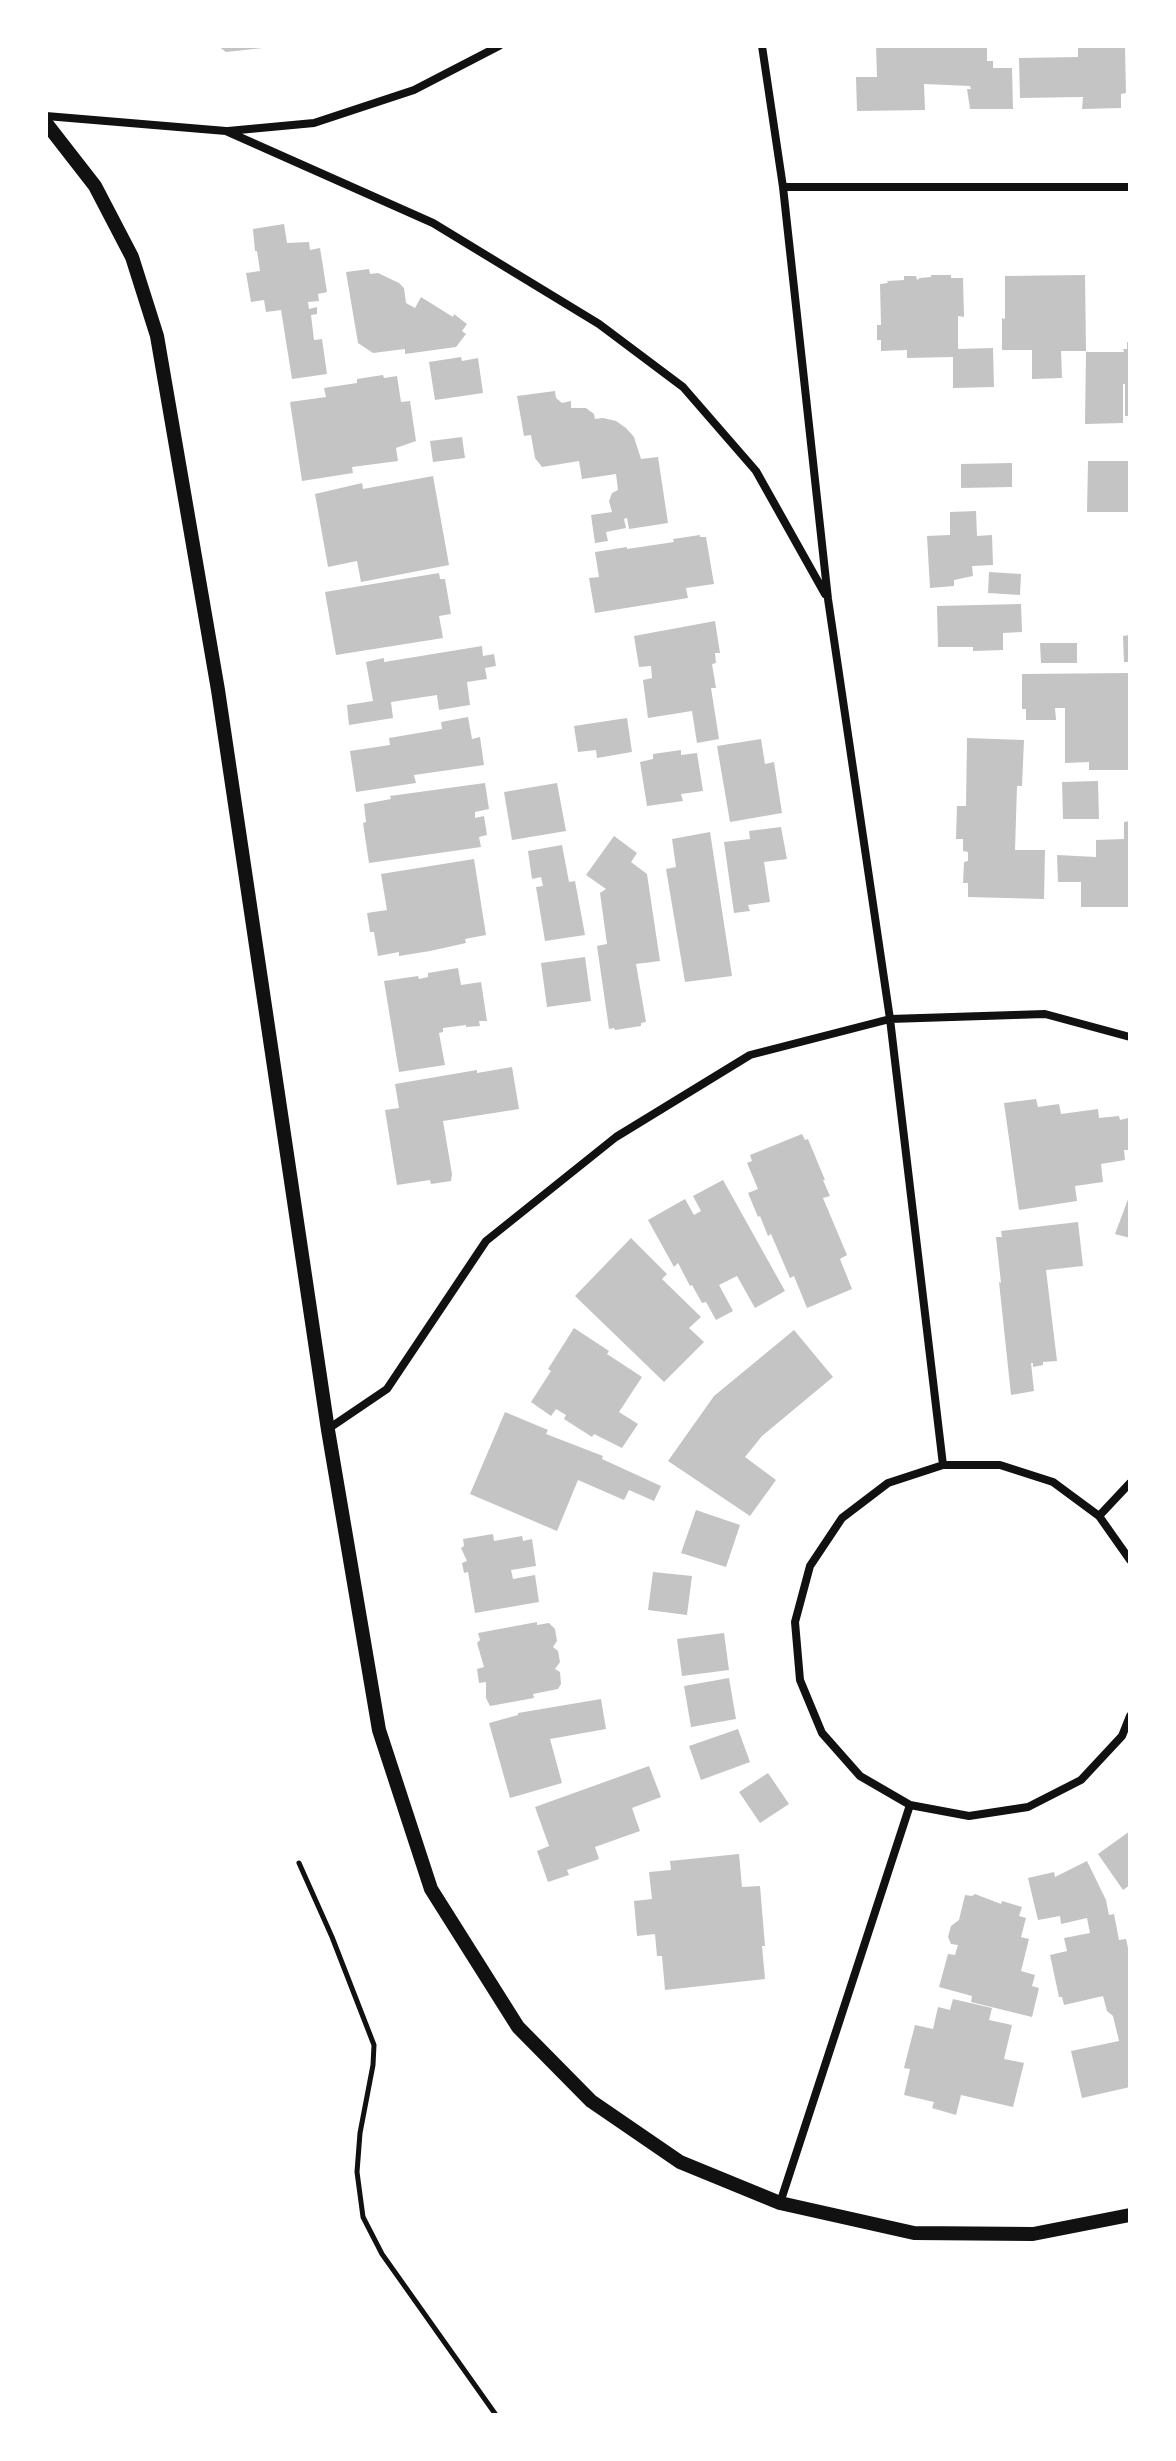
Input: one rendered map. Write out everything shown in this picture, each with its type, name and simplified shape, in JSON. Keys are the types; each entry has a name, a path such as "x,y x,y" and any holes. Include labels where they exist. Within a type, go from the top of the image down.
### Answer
{"street":[{"path":"46,116 226,131 314,123 414,90 499,46"},
{"path":"762,46 783,187 828,599 890,1019 943,1465"},
{"path":"46,123 95,186 132,257 157,336 218,690 328,1430 379,1730 431,1889 518,2027 591,2101 680,2162 780,2203 914,2233 1033,2234 1130,2215"},
{"path":"226,131 433,223 599,324 683,387 756,471 828,599"},
{"path":"783,187 1130,187"},
{"path":"328,1430 387,1389 486,1241 616,1137 750,1055 890,1019 1045,1014 1130,1037"},
{"path":"1130,1560 1099,1516 1053,1482 1000,1465 943,1465 888,1483 842,1518 810,1566 795,1622 800,1680 822,1733 860,1776 910,1805 969,1816 1028,1807 1081,1780 1122,1736 1130,1716"},
{"path":"1099,1516 1130,1483"},
{"path":"780,2203 910,1805"}],"path":[{"path":"299,1863 374,2045 357,2172 363,2217 382,2254 496,2415"}],"building":[{"path":"218,46 263,46 263,48 226,52"},
{"path":"876,46 987,46 987,61 993,61 993,68 1012,68 1013,109 970,109 967,89 971,89 970,86 924,84 925,110 857,111 856,77 877,77"},
{"path":"1078,46 1125,46 1126,93 1121,94 1121,108 1082,109 1083,97 1020,98 1019,58 1078,57"},
{"path":"284,224 287,243 309,242 310,250 320,248 327,292 318,294 319,301 308,302 309,309 317,307 317,314 311,315 314,340 322,339 327,374 292,379 281,310 266,312 264,300 251,302 246,273 260,271 253,229"},
{"path":"369,269 370,274 378,273 399,283 404,288 406,303 415,308 421,297 467,324 462,331 466,334 456,347 405,354 405,349 373,353 358,343 346,272"},
{"path":"931,275 963,278 964,317 958,316 958,349 993,348 994,387 953,388 953,357 907,358 907,350 881,351 881,340 877,340 877,325 881,325 880,284 904,280 904,276 916,276 917,280"},
{"path":"1085,275 1086,351 1061,351 1062,378 1032,379 1032,350 1002,350 1005,276"},
{"path":"1127,342 1130,342 1130,416 1125,416 1123,384 1123,423 1085,424 1086,352 1124,352"},
{"path":"461,357 462,361 478,358 483,393 435,400 429,362"},
{"path":"383,375 384,378 397,376 401,402 410,401 416,441 396,448 398,461 352,467 353,473 302,481 290,402 326,397 324,388"},
{"path":"555,391 556,398 562,403 571,401 571,408 586,408 595,419 616,421 626,428 634,437 641,459 658,457 668,523 629,529 627,518 624,519 626,528 606,532 608,541 595,543 591,515 612,512 609,501 612,493 618,490 616,474 582,479 579,461 542,467 535,458 531,435 524,436 517,396"},
{"path":"462,437 465,458 433,462 430,441"},
{"path":"1088,461 1130,461 1130,512 1087,512"},
{"path":"1012,463 1012,487 961,488 961,464"},
{"path":"433,476 449,565 361,582 357,561 328,567 315,494 362,483 363,489"},
{"path":"976,511 977,536 992,535 993,565 972,566 973,576 954,580 954,586 930,588 927,536 950,535 950,512"},
{"path":"706,537 714,584 686,588 688,598 595,613 589,578 599,577 595,552 674,542 673,539"},
{"path":"989,572 1021,574 1020,595 988,593"},
{"path":"439,573 440,579 445,579 451,614 439,616 443,638 336,655 325,592"},
{"path":"1021,604 1022,632 1003,633 1003,650 938,647 937,606"},
{"path":"715,621 720,653 715,653 716,663 712,664 716,688 711,688 719,739 697,743 692,711 648,718 643,680 652,678 651,666 639,667 634,636"},
{"path":"1130,635 1130,662 1124,662 1123,636"},
{"path":"1040,643 1077,643 1077,663 1041,663"},
{"path":"482,646 483,656 494,654 496,666 485,668 487,679 467,682 470,705 439,710 437,695 391,702 393,718 349,725 347,705 373,701 366,662 384,658 384,662"},
{"path":"1130,673 1130,770 1089,770 1089,762 1065,763 1065,708 1055,708 1056,720 1026,720 1026,709 1022,709 1022,674"},
{"path":"468,717 472,739 480,737 484,765 414,775 416,783 356,792 350,751 390,745 389,738 442,729 441,722"},
{"path":"627,718 632,752 597,758 596,750 578,752 574,726"},
{"path":"967,738 1024,740 1022,786 1017,786 1015,850 1045,850 1044,899 968,897 968,883 963,883 968,852 963,851 963,839 956,839 957,806 966,806"},
{"path":"761,739 765,764 774,762 782,813 730,822 717,746"},
{"path":"681,750 681,755 697,753 703,791 681,794 683,801 647,806 640,762 653,759 653,754"},
{"path":"1098,781 1099,819 1063,819 1062,782"},
{"path":"485,783 489,809 475,812 475,818 484,816 487,835 479,837 481,847 369,863 363,823 366,822 364,804 391,799 390,796"},
{"path":"557,783 566,831 512,840 504,792"},
{"path":"1130,821 1130,907 1081,907 1081,882 1058,882 1057,855 1096,857 1096,840 1124,839 1124,822"},
{"path":"781,827 787,859 764,862 770,902 748,905 750,911 734,913 724,842 750,839 749,831"},
{"path":"710,832 732,976 685,982 666,869 676,867 672,839"},
{"path":"614,836 637,853 631,862 647,874 660,961 636,964 646,1022 641,1026 615,1030 609,1029 597,946 607,944 600,893 606,889 586,875"},
{"path":"562,845 569,882 575,881 585,935 545,941 536,887 543,886 541,877 532,879 528,851"},
{"path":"474,859 486,935 430,951 378,956 367,913 387,910 381,874"},
{"path":"585,957 591,1001 547,1007 541,963"},
{"path":"458,968 461,985 481,982 487,1021 479,1021 480,1026 443,1028 443,1032 439,1033 445,1065 399,1072 384,981 418,976 419,979 428,977 428,973"},
{"path":"512,1067 519,1109 443,1121 451,1181 431,1184 430,1180 397,1185 385,1110 399,1108 395,1084"},
{"path":"1036,1099 1038,1107 1059,1104 1061,1114 1098,1109 1099,1118 1128,1118 1130,1150 1124,1150 1125,1160 1101,1164 1103,1182 1075,1186 1077,1201 1019,1210 1004,1103"},
{"path":"802,1134 805,1140 808,1139 825,1180 830,1196 823,1198 847,1255 840,1259 852,1289 807,1308 794,1276 790,1278 771,1234 768,1236 748,1193 758,1189 747,1163 752,1161 750,1155"},
{"path":"723,1180 785,1291 755,1308 737,1276 719,1285 733,1311 716,1320 706,1302 702,1303 690,1286 678,1263 674,1267 648,1220 685,1199 694,1215 701,1211 693,1196"},
{"path":"1130,1194 1130,1238 1115,1234"},
{"path":"1078,1222 1083,1266 1046,1270 1057,1361 1043,1362 1043,1365 1033,1367 1031,1363 1034,1391 1011,1395 996,1237 1002,1237 1001,1231"},
{"path":"631,1238 667,1274 662,1279 701,1317 689,1328 704,1342 664,1382 575,1296"},
{"path":"574,1328 642,1377 619,1412 638,1424 622,1448 594,1434 592,1437 564,1419 566,1415 556,1409 551,1416 531,1402"},
{"path":"794,1330 833,1377 762,1436 745,1457 776,1480 750,1516 668,1461 714,1396"},
{"path":"505,1412 661,1486 654,1501 629,1490 624,1500 578,1480 557,1531 470,1494"},
{"path":"696,1510 740,1525 726,1567 681,1553"},
{"path":"493,1534 494,1541 522,1536 523,1541 532,1539 536,1566 511,1570 513,1579 535,1575 539,1602 475,1613 468,1572 464,1573 462,1563 467,1561 461,1548 464,1546 463,1539"},
{"path":"653,1572 692,1576 687,1615 648,1610"},
{"path":"537,1622 537,1625 549,1623 555,1629 557,1641 553,1647 558,1651 560,1662 555,1669 560,1672 561,1684 558,1689 533,1694 534,1698 490,1706 486,1698 486,1682 479,1683 477,1669 484,1667 477,1643 480,1640 478,1633"},
{"path":"724,1633 729,1670 682,1676 677,1639"},
{"path":"729,1678 736,1719 691,1727 684,1686"},
{"path":"601,1699 606,1729 550,1739 562,1783 510,1798 489,1723 518,1713"},
{"path":"738,1729 750,1762 701,1780 689,1746"},
{"path":"649,1766 661,1797 632,1808 640,1831 595,1847 599,1859 567,1870 569,1875 548,1882 537,1851 549,1846 535,1807"},
{"path":"768,1773 789,1804 760,1823 739,1792"},
{"path":"1130,1831 1130,1885 1123,1890 1098,1854"},
{"path":"739,1854 742,1887 760,1886 765,1979 665,1990 662,1956 657,1956 655,1934 637,1936 634,1901 652,1899 649,1872 671,1870 670,1861"},
{"path":"1087,1861 1106,1900 1109,1915 1114,1914 1119,1940 1126,1939 1130,1957 1130,2087 1082,2098 1071,2051 1119,2041 1113,2016 1107,2011 1103,1996 1064,2005 1062,1997 1059,1997 1050,1955 1067,1951 1064,1938 1090,1933 1087,1918 1061,1924 1060,1916 1038,1920 1028,1878 1054,1872 1055,1877"},
{"path":"975,1894 1001,1904 1002,1901 1022,1907 1019,1916 1026,1918 1021,1937 1029,1939 1021,1971 1035,1975 1032,1986 1039,1988 1032,2017 971,2002 972,1996 939,1987 948,1954 955,1955 958,1945 951,1944 948,1937 951,1926 959,1920 965,1895"},
{"path":"953,1999 992,2008 989,2020 1012,2025 1004,2059 1024,2063 1013,2107 961,2095 956,2115 932,2108 934,2102 904,2095 910,2069 904,2068 915,2025 933,2029 938,2007 950,2010"}]}
